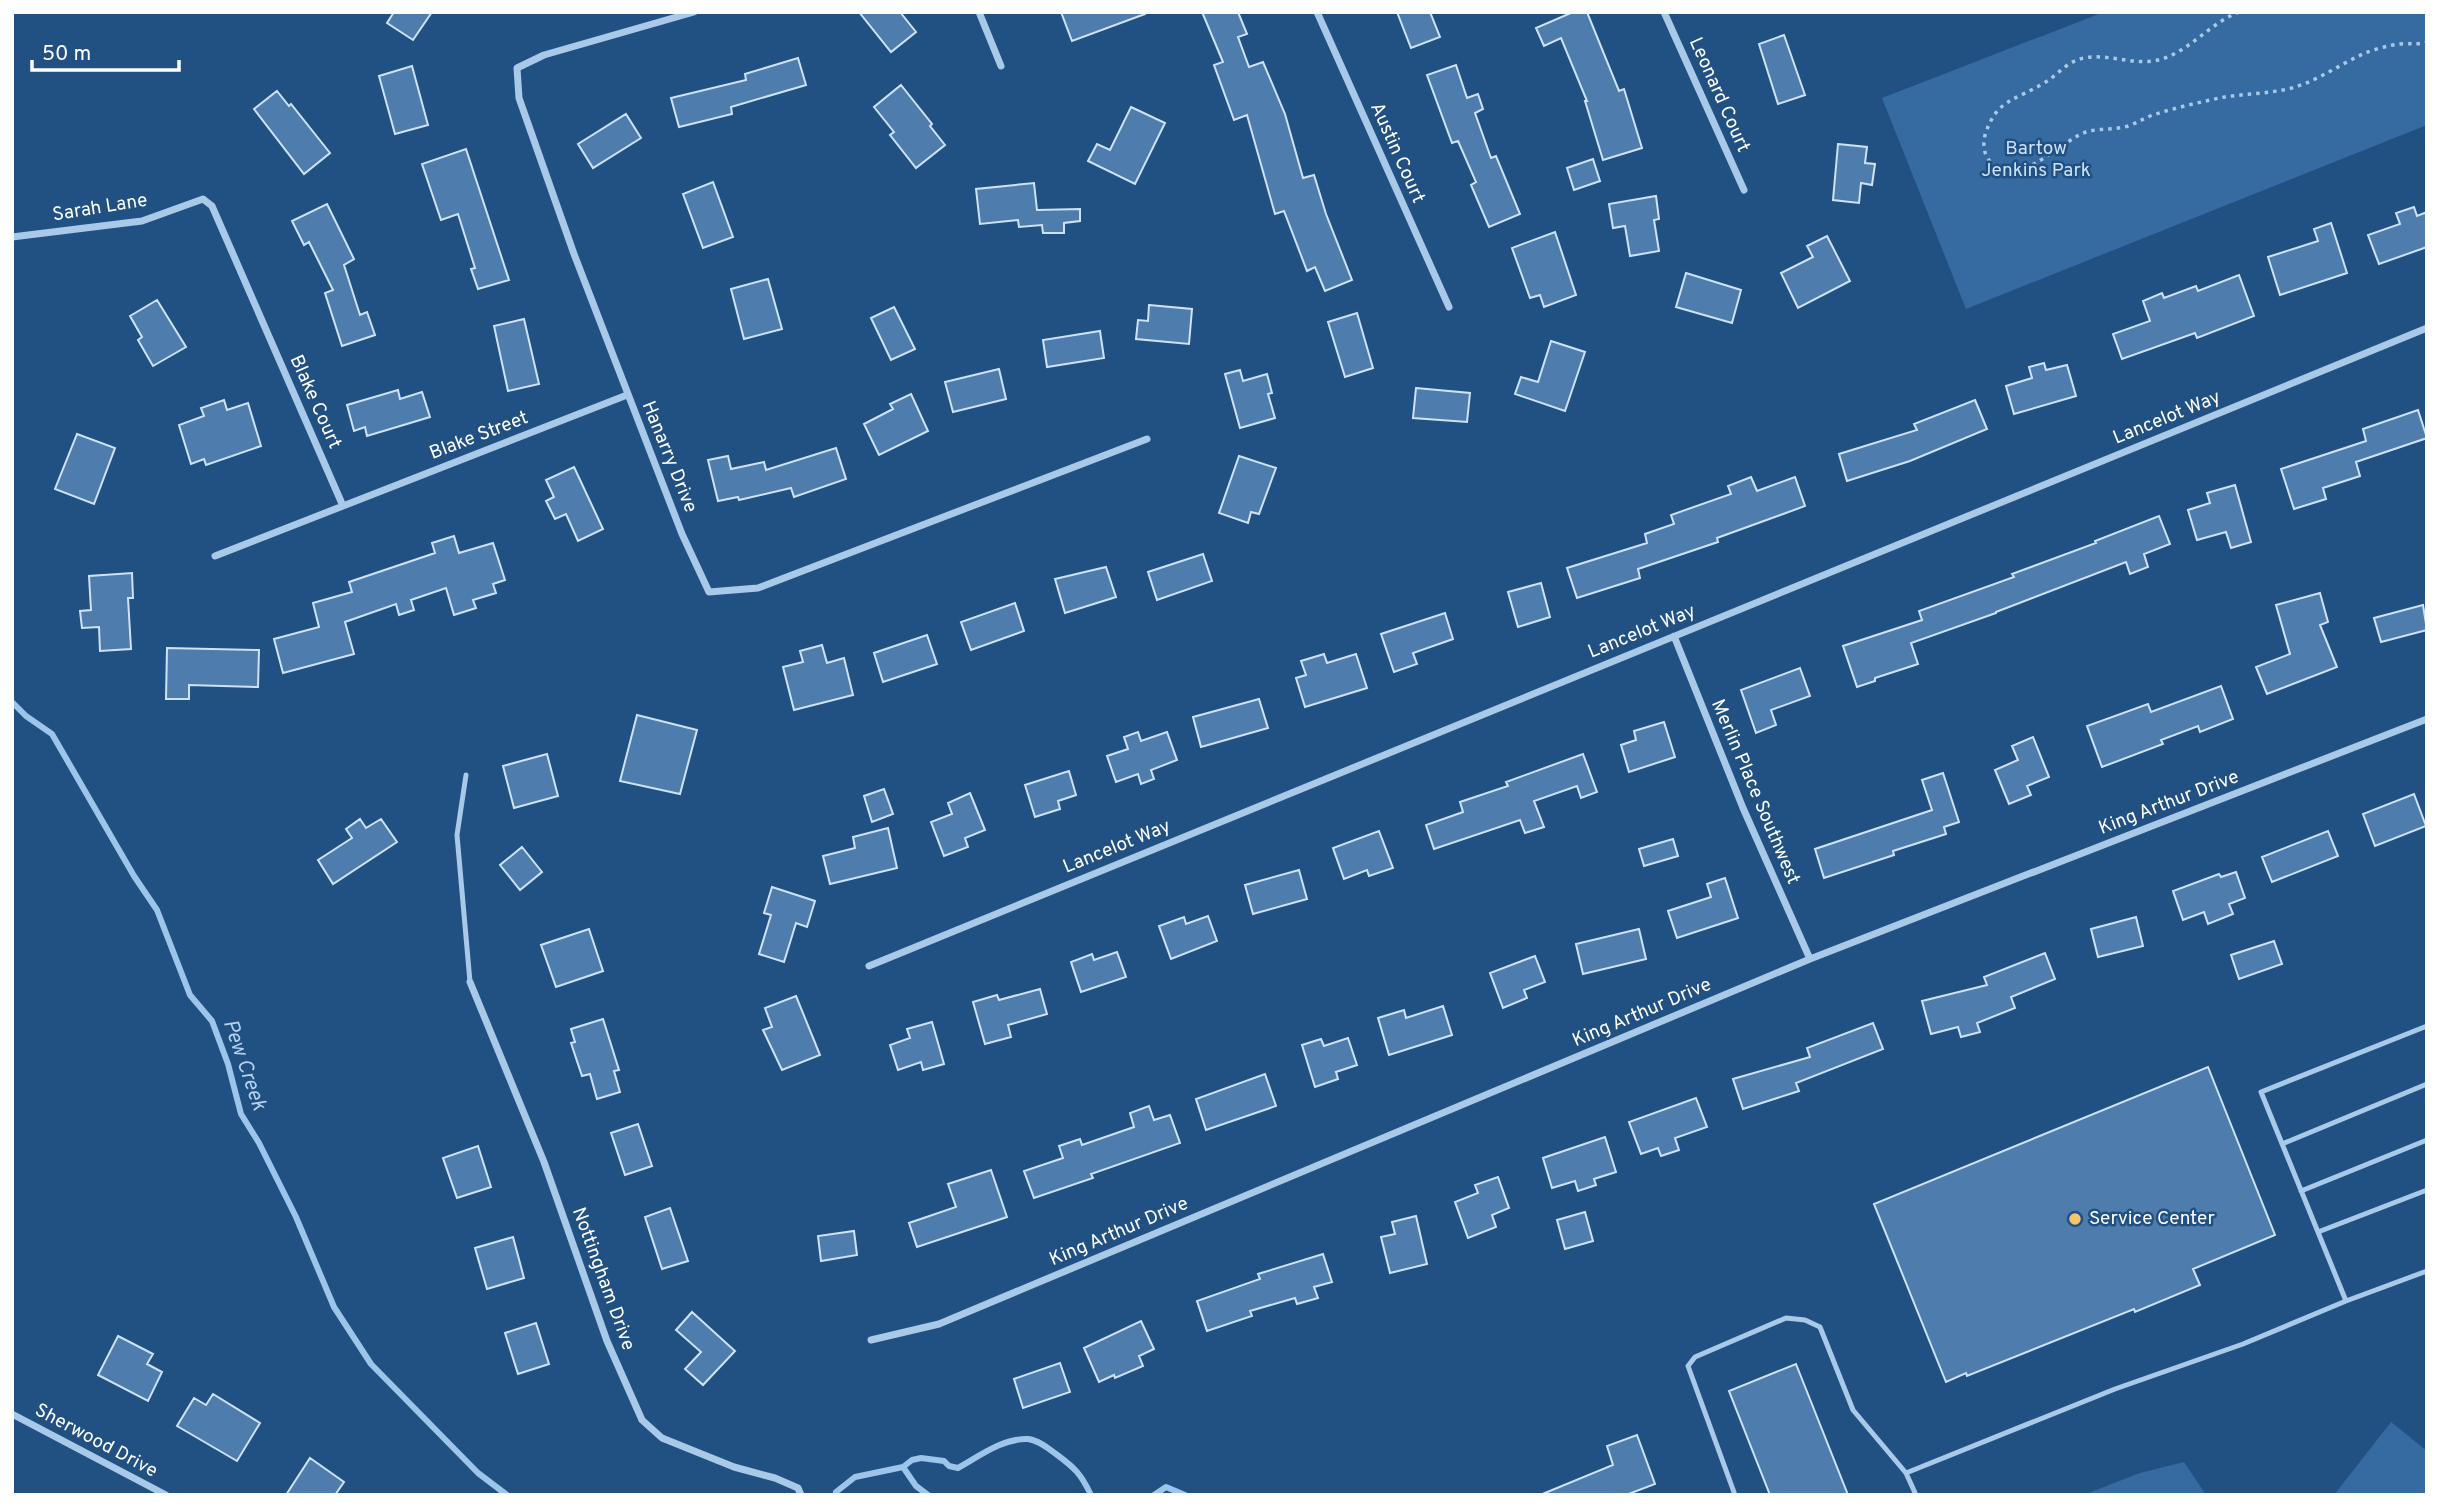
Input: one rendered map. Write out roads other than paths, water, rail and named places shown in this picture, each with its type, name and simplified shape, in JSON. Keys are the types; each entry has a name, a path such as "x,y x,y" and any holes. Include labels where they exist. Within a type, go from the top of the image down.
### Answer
{"street":[{"name":"Hanarry Drive","path":"694,12 544,55 517,68 519,98 627,395 682,534 709,592 758,588 1147,439"},
{"path":"979,12 1001,66"},
{"name":"Austin Court","path":"1317,12 1449,307"},
{"name":"Leonard Court","path":"1664,12 1744,190"},
{"name":"Blake Court","path":"191,202 203,199 212,206 343,506"},
{"name":"Sarah Lane","path":"12,237 142,221 191,202"},
{"name":"Lancelot Way","path":"869,966 2427,328"},
{"name":"Blake Street","path":"343,506 627,395"},
{"path":"215,556 343,506"},
{"name":"Merlin Place Southwest","path":"1674,636 1743,808 1810,959"},
{"name":"King Arthur Drive","path":"871,1339 939,1324 1810,959 2427,719"},
{"name":"Nottingham Drive","path":"470,982 544,1161 607,1340 642,1420 663,1438 734,1467 775,1478 797,1488 801,1495"},
{"name":"Sherwood Drive","path":"12,1414 166,1495"}],"lane":[{"path":"466,775 457,835 470,982"},
{"path":"2346,1301 2261,1093 2427,1026"},
{"path":"2281,1142 2427,1084"},
{"path":"2301,1191 2427,1140"},
{"path":"2318,1231 2427,1190"},
{"path":"1906,1473 2115,1389 2243,1344 2427,1271"},
{"path":"1735,1495 1688,1366 1695,1357 1786,1318 1805,1320 1820,1327 1853,1410 1906,1473 1916,1495"}],"waterway":[{"name":"Pew Creek","path":"12,702 26,716 52,734 134,876 157,910 190,995 212,1021 228,1064 241,1114 259,1143 296,1217 334,1307 371,1364 478,1473 507,1495"},
{"path":"836,1492 855,1477 903,1467 912,1460 921,1458 944,1461 949,1466 958,1468 1000,1445 1028,1439 1043,1445 1068,1463 1081,1476 1091,1495"},
{"name":"Pew Creek","path":"903,1467 916,1486 928,1495"},
{"path":"1154,1495 1166,1487 1185,1495"}],"place":[{"name":"Service Center","path":"2075,1219"}],"park label":[{"name":"Bartow Jenkins Park","path":"2036,160"}]}
